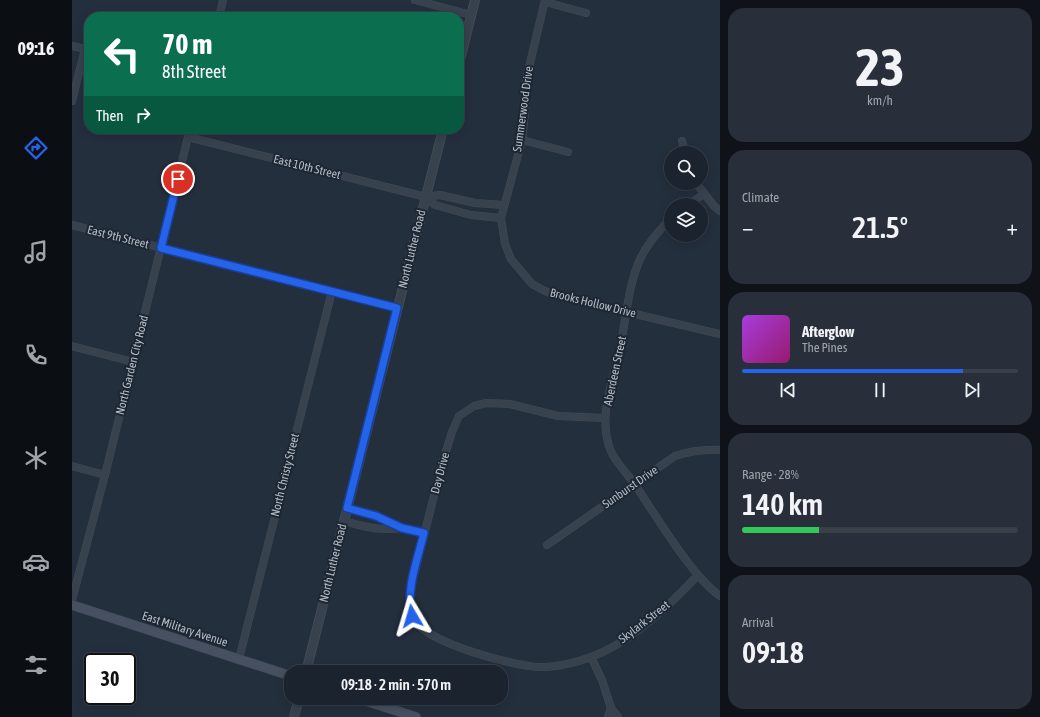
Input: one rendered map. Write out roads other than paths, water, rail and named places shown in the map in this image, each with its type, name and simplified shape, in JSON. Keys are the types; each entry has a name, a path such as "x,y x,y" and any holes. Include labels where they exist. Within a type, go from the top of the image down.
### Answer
{"main road":[{"name":"East Military Avenue","path":"72,605 284,674"},
{"path":"379,705 416,717"}],"street":[{"path":"220,12 223,0"},
{"path":"415,0 461,12"},
{"path":"464,45 475,0"},
{"path":"545,1 586,13"},
{"name":"Summerwood Drive","path":"501,218 522,140 526,80 545,1"},
{"path":"464,13 472,15"},
{"path":"72,46 84,49"},
{"path":"72,101 84,60"},
{"name":"North Garden City Road","path":"72,600 105,474 189,134"},
{"name":"North Luther Road","path":"308,665 442,134"},
{"name":"East 10th Street","path":"188,137 426,197"},
{"path":"522,140 568,152"},
{"path":"682,141 683,146"},
{"path":"701,190 720,211"},
{"path":"698,198 704,194"},
{"path":"426,197 440,195 475,203 504,205"},
{"path":"426,197 435,206 471,215 501,218"},
{"name":"Brooks Hollow Drive","path":"501,218 505,244 511,259 532,284 545,291 554,295 720,334"},
{"name":"East 9th Street","path":"72,226 397,308"},
{"name":"Aberdeen Street","path":"664,226 649,244 638,263 630,287 621,346 605,418 609,446 623,471 634,484 686,561 711,590 720,596"},
{"name":"North Christy Street","path":"239,659 332,291"},
{"path":"72,346 133,362"},
{"name":"Day Drive","path":"466,649 430,635 415,622 410,608 410,595 424,533 442,464 452,432 459,416 474,406 486,403 510,404 558,416 605,418"},
{"name":"Sunburst Drive","path":"547,545 675,456 690,451 705,449 720,450"},
{"path":"72,466 105,474"},
{"path":"347,508 376,516 402,528 424,533"},
{"path":"344,521 375,529 387,530 402,528"},
{"name":"Skylark Street","path":"466,649 509,662 533,667 544,667 591,657 623,641 644,625 698,575"},
{"path":"591,657 602,680 611,708 618,717"},
{"path":"294,717 297,705"},
{"path":"608,717 611,708"}]}
